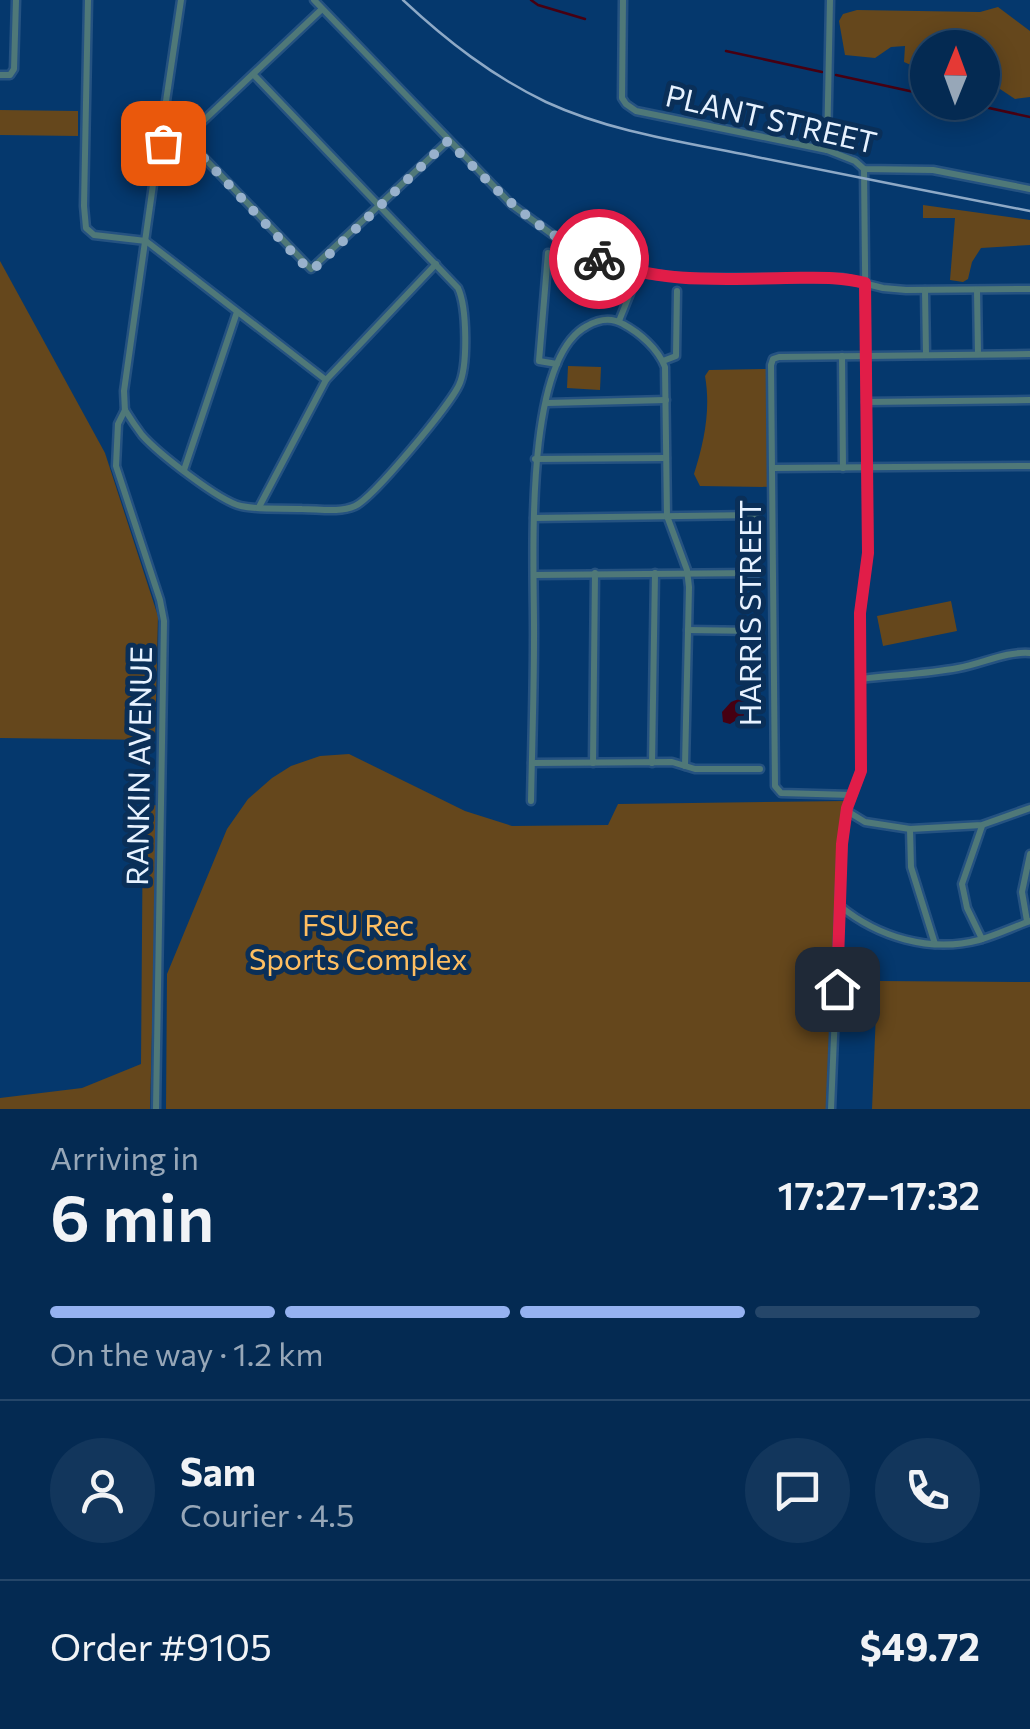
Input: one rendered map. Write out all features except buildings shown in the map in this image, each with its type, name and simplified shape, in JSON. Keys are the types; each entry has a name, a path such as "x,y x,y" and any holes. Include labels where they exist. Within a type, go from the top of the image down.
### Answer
{"street":[{"path":"0,76 10,75 15,63 16,0"},
{"path":"88,0 84,216 88,231 146,242 326,380"},
{"name":"RANKIN AVENUE","path":"159,148 164,140 181,0"},
{"path":"314,0 512,205 546,232 605,262 687,278 843,278 883,288 1030,289"},
{"name":"PLANT STREET","path":"623,0 622,84 624,101 632,109 827,150 855,161 864,169 933,170 1030,189"},
{"path":"827,150 830,0"},
{"path":"164,140 172,135 183,136 322,9"},
{"path":"125,410 142,435 184,470 236,504 339,510 362,502 418,440 454,394 463,371 463,300 458,288 254,75"},
{"path":"166,121 311,270 448,141"},
{"name":"RANKIN AVENUE","path":"156,1109 164,621 116,466 159,148 166,121"},
{"path":"832,1109 841,860 846,811 861,771 860,613 868,553 864,169"},
{"path":"548,253 539,361 556,364"},
{"path":"259,507 326,380 436,264"},
{"path":"618,321 639,271"},
{"path":"865,300 870,292 883,288"},
{"path":"925,290 926,356"},
{"path":"977,290 978,354"},
{"path":"663,361 676,356 677,291"},
{"path":"184,470 238,312"},
{"path":"531,801 536,459 546,403 565,345 579,330 608,319 618,321 648,342 663,361 666,376 667,516 687,573 685,766"},
{"path":"843,468 842,356 1030,354"},
{"name":"HARRIS STREET","path":"842,356 779,357 770,365 775,786 780,792 852,795"},
{"path":"546,403 666,400"},
{"path":"866,402 1030,400"},
{"path":"536,459 666,458"},
{"path":"772,468 1030,466"},
{"path":"534,518 756,515"},
{"path":"593,763 595,573"},
{"path":"652,763 655,573"},
{"path":"534,575 757,573"},
{"path":"688,630 758,631"},
{"path":"861,679 942,670 1030,653"},
{"path":"532,763 672,762 695,769 760,769"},
{"path":"846,811 865,822 910,829 982,825 1030,808"},
{"path":"982,825 962,884 967,908 982,939"},
{"path":"910,829 911,867 934,944"},
{"path":"840,906 871,927 906,940 934,944 982,939 1029,921 1022,892 1030,854"}],"green space":[{"path":"998,7 1030,31 1030,97 1015,99 1000,89 1000,30 910,30 910,65 904,62 905,46 891,47 875,58 845,55 839,21 843,14 857,10 980,12"},
{"path":"0,110 78,111 78,136 0,135"},
{"path":"923,205 1030,220 1030,245 981,248 968,279 950,280 955,218 923,218"},
{"path":"0,261 105,453 158,616 155,740 0,738"},
{"path":"568,366 601,367 600,390 567,388"},
{"path":"767,369 772,487 700,486 694,474 706,426 705,376 709,370"},
{"path":"951,601 957,631 883,646 877,616"},
{"name":"FSU Rec Sports Complex","path":"349,754 465,811 512,826 608,825 618,804 845,801 838,838 826,1109 166,1109 167,974 227,829 248,799 291,766 320,756"},
{"path":"158,805 150,1109 0,1109 0,1098 82,1088 141,1064 143,806"},
{"path":"880,981 1030,982 1030,1109 872,1109"}],"shaded area":[{"path":"746,696 758,700 753,710 730,724 723,722 722,712 731,702"}],"waterway":[{"path":"531,0 585,19"},
{"path":"726,51 822,72"},
{"path":"836,75 910,91"},
{"path":"1000,110 1030,117"}],"railway":[{"path":"403,0 453,43 507,81 546,102 596,121 674,141 1030,211"}],"way so far":[{"path":"163,143 172,135 185,138 311,270 448,141 529,220 564,243 599,259"}],"route":[{"path":"599,259 649,274 687,278 843,278 865,283 868,553 860,613 861,771 847,808 842,844 837,989"}]}
